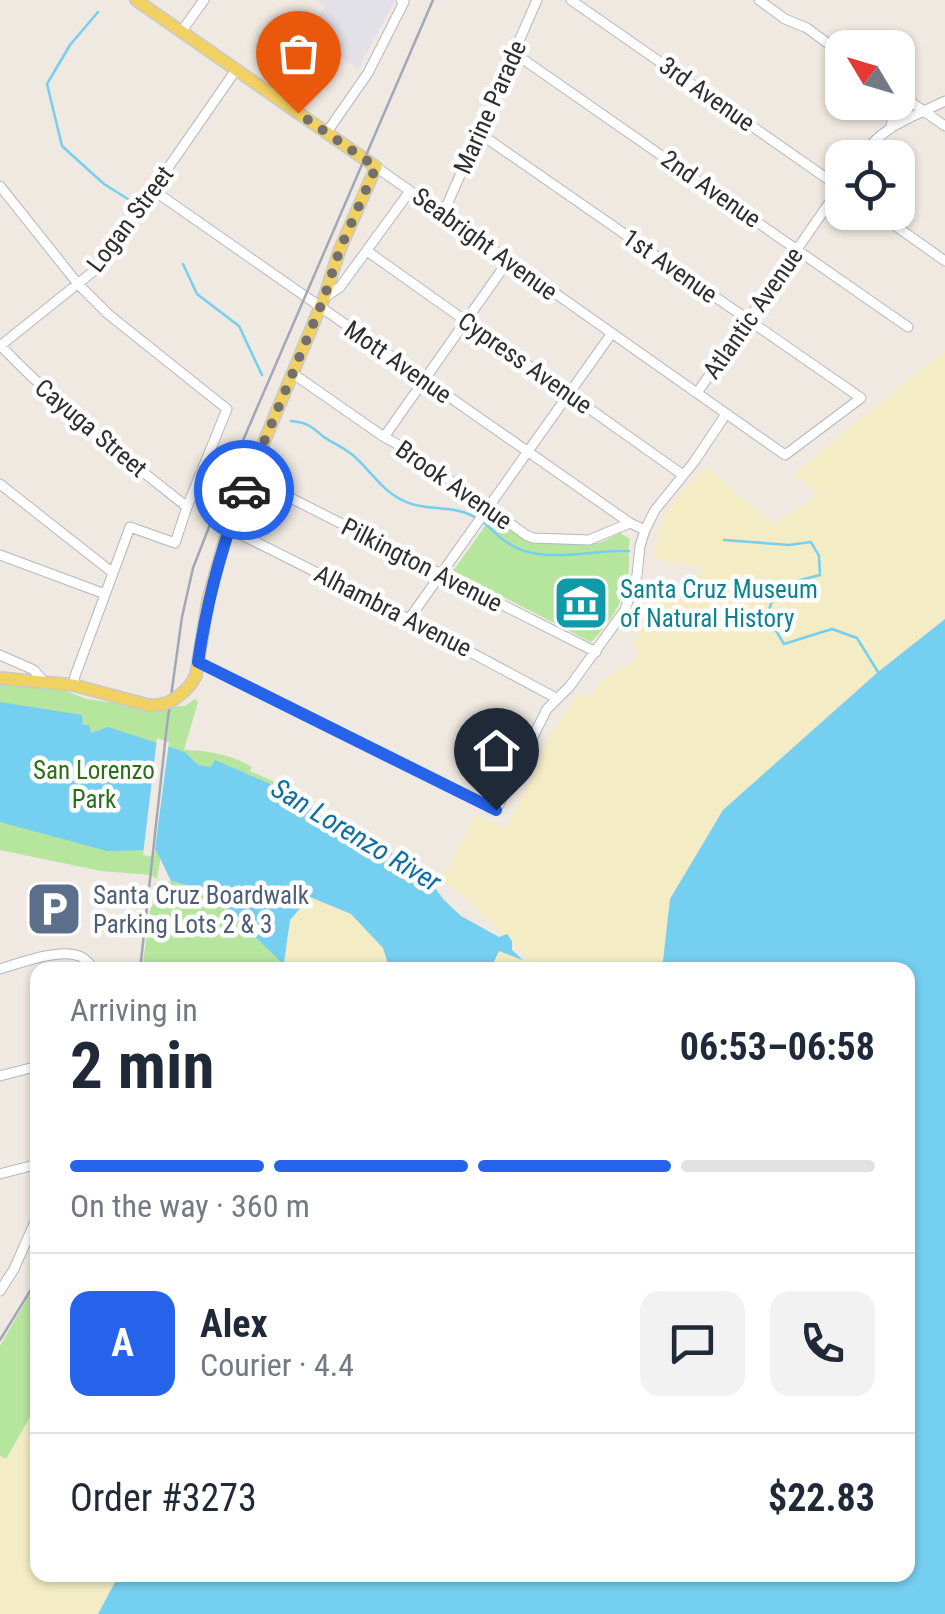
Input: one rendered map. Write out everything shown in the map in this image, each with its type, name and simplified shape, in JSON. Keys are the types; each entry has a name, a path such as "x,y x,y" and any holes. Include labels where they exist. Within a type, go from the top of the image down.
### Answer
{"main road":[{"name":"Seabright Avenue","path":"136,0 376,167"},
{"path":"0,678 74,685 148,705 170,702 191,684 228,528 376,167"}],"street":[{"path":"182,32 204,0"},
{"name":"Marine Parade","path":"443,214 537,0"},
{"name":"3rd Avenue","path":"571,0 825,175"},
{"path":"759,0 825,42"},
{"path":"327,132 368,72 403,1"},
{"name":"2nd Avenue","path":"514,53 908,327"},
{"name":"Logan Street","path":"0,346 100,266 236,70"},
{"path":"874,140 891,126 945,101"},
{"path":"915,105 945,126"},
{"path":"891,126 892,120"},
{"name":"1st Avenue","path":"479,133 861,398 785,455"},
{"name":"Seabright Avenue","path":"376,167 785,455"},
{"path":"0,186 78,284 108,314 227,409 175,543 130,527 74,685"},
{"name":"Mott Avenue","path":"153,190 306,296 322,303 424,380 630,524 645,530"},
{"path":"322,303 340,287 410,190"},
{"name":"Atlantic Avenue","path":"697,393 825,211"},
{"path":"901,230 945,261"},
{"name":"Cypress Avenue","path":"368,251 684,474"},
{"path":"384,437 508,261"},
{"path":"409,619 612,334"},
{"name":"Cayuga Street","path":"0,346 66,410 187,507"},
{"name":"Brook Avenue","path":"292,374 533,538 589,540 630,524"},
{"path":"198,662 496,810 547,709 570,686 626,610 634,590 645,530 655,510 726,414"},
{"name":"Pilkington Avenue","path":"249,477 596,652"},
{"path":"0,484 113,574"},
{"name":"Alhambra Avenue","path":"228,528 556,698"},
{"path":"0,555 105,594"},
{"path":"0,655 34,670 44,682"},
{"path":"20,664 30,673 30,681"},
{"path":"0,969 54,954 85,958 88,962"},
{"path":"0,1076 30,1068"},
{"path":"0,1174 30,1166"},
{"path":"0,1291 30,1233"}],"shaded area":[{"path":"316,0 395,0 358,69 308,33 325,7"}],"green space":[{"path":"493,515 539,543 600,543 620,533 630,539 623,596 591,642 453,571"},
{"name":"San Lorenzo Park","path":"0,683 64,690 86,699 146,707 185,706 195,699 198,702 184,750 219,754 252,767 250,771 295,791 342,829 437,891 431,898 181,812 160,860 157,879 0,850"},
{"path":"171,881 208,891 282,962 143,962 154,883"},
{"path":"30,1294 30,1417 6,1459 0,1456 0,1346"}],"sand":[{"path":"945,350 945,619 878,672 670,899 662,962 531,962 463,895 442,881 475,815 506,829 547,740 576,696 579,693 589,697 608,677 632,664 637,652 633,642 649,610 664,594 695,581 702,567 654,559 660,528 683,491 707,467 773,524 819,494 793,474"},
{"path":"310,897 351,914 383,948 387,962 284,962 290,920"},
{"path":"499,951 526,962 494,962"},
{"path":"30,1418 30,1582 115,1582 98,1614 0,1614 0,1456 7,1459"}],"water":[{"path":"945,619 945,1614 98,1614 115,1582 915,1582 915,962 662,962 670,899 723,810 878,672"},
{"name":"San Lorenzo Park","path":"0,702 82,715 83,725 89,725 91,733 108,727 185,752 198,765 211,767 215,760 270,784 363,842 387,850 423,872 461,916 499,937 507,934 512,950 523,960 499,951 494,962 387,962 383,948 351,914 310,897 290,920 284,962 281,962 209,891 171,881 156,850 107,851 0,822"}],"pier":[{"path":"157,738 169,742 154,857 143,855"}],"waterway":[{"path":"98,12 70,45 47,84 62,146 104,184 131,201"},
{"path":"183,264 197,294 239,326 262,375"},
{"path":"291,421 309,426 348,451 402,500 476,518"},
{"path":"483,522 508,543 535,554 629,551"},
{"path":"724,540 789,545 811,542 819,556 820,575 777,586 767,616 784,644 832,629 857,638 878,672"}],"railway":[{"path":"141,962 167,725 193,568 241,445 433,0"},
{"path":"0,1340 30,1291"}],"way so far":[{"path":"244,490 376,167 298,113"}],"place":[{"name":"Santa Cruz Museum of Natural History","path":"581,603"},
{"name":"Santa Cruz Boardwalk Parking Lots 2 & 3","path":"54,909"}],"route":[{"path":"244,490 217,562 198,662 496,810"}],"water label":[{"name":"San Lorenzo River","path":"356,835"}]}
